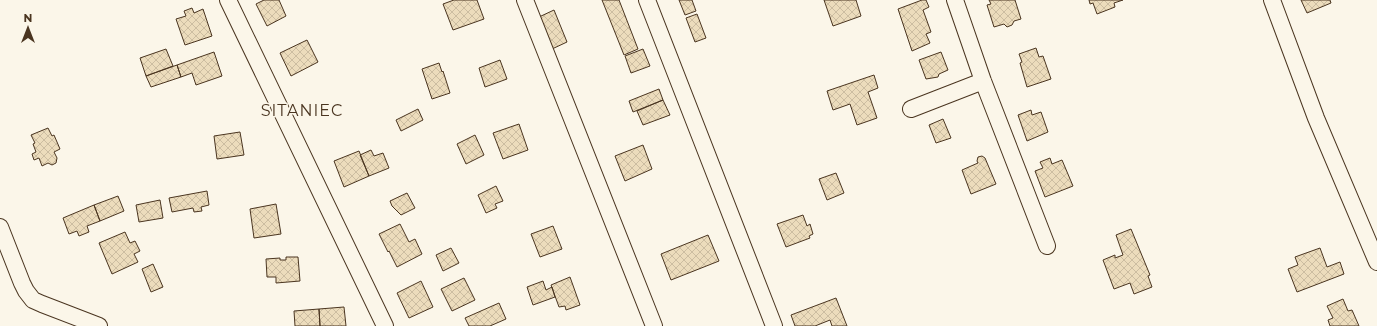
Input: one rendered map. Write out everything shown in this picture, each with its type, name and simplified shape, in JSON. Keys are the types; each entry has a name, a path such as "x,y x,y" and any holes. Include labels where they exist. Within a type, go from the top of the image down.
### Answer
{"street":[{"path":"228,0 385,326"},
{"path":"525,0 654,326"},
{"path":"648,0 774,326"},
{"path":"955,0 984,81 1047,246"},
{"path":"1272,0 1316,118 1377,262"},
{"path":"911,109 984,81"},
{"path":"0,227 22,283 33,300 99,326"}],"building":[{"path":"264,0 279,0 286,16 267,26 256,4"},
{"path":"454,0 477,0 484,19 453,30 443,4"},
{"path":"602,0 619,0 638,49 624,55"},
{"path":"679,0 692,0 696,11 685,15"},
{"path":"824,0 856,0 861,16 833,26"},
{"path":"922,0 926,0 929,7 923,10 931,32 926,34 930,43 912,51 898,9"},
{"path":"989,0 1015,0 1021,19 1014,21 1012,25 1007,27 1004,24 994,27 987,5 991,4"},
{"path":"1089,0 1123,0 1114,3 1115,7 1097,14 1093,3 1090,4"},
{"path":"1301,0 1330,0 1331,3 1307,13"},
{"path":"192,8 194,13 203,9 212,36 185,45 176,19 186,16 184,11"},
{"path":"554,10 567,42 552,49 539,17"},
{"path":"697,14 706,38 695,42 686,18"},
{"path":"307,40 318,62 291,76 280,53"},
{"path":"1036,48 1039,57 1043,56 1051,79 1027,87 1019,54"},
{"path":"166,49 173,66 146,76 140,58"},
{"path":"643,49 650,66 631,73 625,56"},
{"path":"214,52 222,76 196,85 192,73 181,77 177,65"},
{"path":"941,52 948,70 939,74 938,77 926,79 919,60"},
{"path":"500,60 507,79 485,87 479,68"},
{"path":"439,63 450,93 432,99 422,69"},
{"path":"177,65 181,77 151,87 146,76"},
{"path":"874,75 878,88 868,92 877,118 857,125 850,104 833,110 827,91"},
{"path":"659,89 663,100 633,112 629,101"},
{"path":"663,100 670,115 643,125 637,111"},
{"path":"418,109 423,120 401,131 396,120"},
{"path":"1031,110 1032,115 1041,112 1048,132 1027,141 1018,115"},
{"path":"943,119 951,138 936,143 929,125"},
{"path":"519,124 528,150 503,159 493,133"},
{"path":"48,128 52,136 54,135 60,149 54,152 57,158 56,163 52,165 48,163 42,166 39,158 34,160 32,154 36,152 33,144 35,143 31,135"},
{"path":"240,132 244,155 217,159 214,136"},
{"path":"475,135 484,155 466,164 457,144"},
{"path":"643,145 652,169 625,181 615,156"},
{"path":"371,150 374,156 383,153 389,168 369,176 360,155"},
{"path":"359,151 369,176 344,187 334,161"},
{"path":"982,156 985,158 996,184 971,194 962,170 978,163 978,157"},
{"path":"1050,158 1052,164 1062,160 1073,186 1045,197 1035,171 1043,168 1040,162"},
{"path":"836,173 844,193 827,200 819,179"},
{"path":"496,186 503,201 495,204 497,208 486,213 478,195"},
{"path":"207,191 209,205 201,207 202,211 194,212 193,208 172,212 169,198"},
{"path":"407,193 415,208 401,215 392,206 390,201"},
{"path":"118,196 124,211 100,221 94,205"},
{"path":"160,200 163,218 139,222 136,205"},
{"path":"276,204 281,234 254,238 250,209"},
{"path":"94,205 100,221 87,226 89,232 79,236 77,231 69,234 63,218"},
{"path":"803,215 807,226 810,224 813,234 809,236 810,238 786,247 777,224"},
{"path":"400,224 409,242 415,239 422,254 397,267 379,234"},
{"path":"553,226 562,249 540,257 531,234"},
{"path":"1131,229 1150,275 1148,276 1152,287 1134,294 1130,283 1114,289 1103,260 1115,255 1115,258 1123,255 1116,235"},
{"path":"125,232 130,243 135,241 140,251 134,254 138,262 112,274 99,243"},
{"path":"708,235 719,261 671,280 661,254"},
{"path":"451,248 459,263 443,271 436,255"},
{"path":"1320,248 1327,267 1340,262 1344,274 1297,292 1288,269 1298,265 1295,257"},
{"path":"286,257 298,257 300,281 276,283 276,277 267,277 266,259 280,258 280,260 286,260"},
{"path":"153,264 163,287 151,292 142,269"},
{"path":"570,277 580,305 566,310 565,306 559,307 551,285"},
{"path":"464,278 475,300 452,311 441,289"},
{"path":"421,281 433,307 409,318 397,293"},
{"path":"543,281 546,290 552,287 555,297 533,305 527,287"},
{"path":"836,298 847,326 832,326 830,320 815,326 795,326 791,315"},
{"path":"1343,299 1348,311 1352,310 1359,326 1330,326 1328,320 1333,318 1327,306"},
{"path":"499,303 506,319 490,326 469,326 465,318"},
{"path":"344,307 346,326 320,326 319,309"},
{"path":"319,309 320,326 295,326 294,311"}],"district":[{"name":"SITANIEC","path":"302,110"}]}
